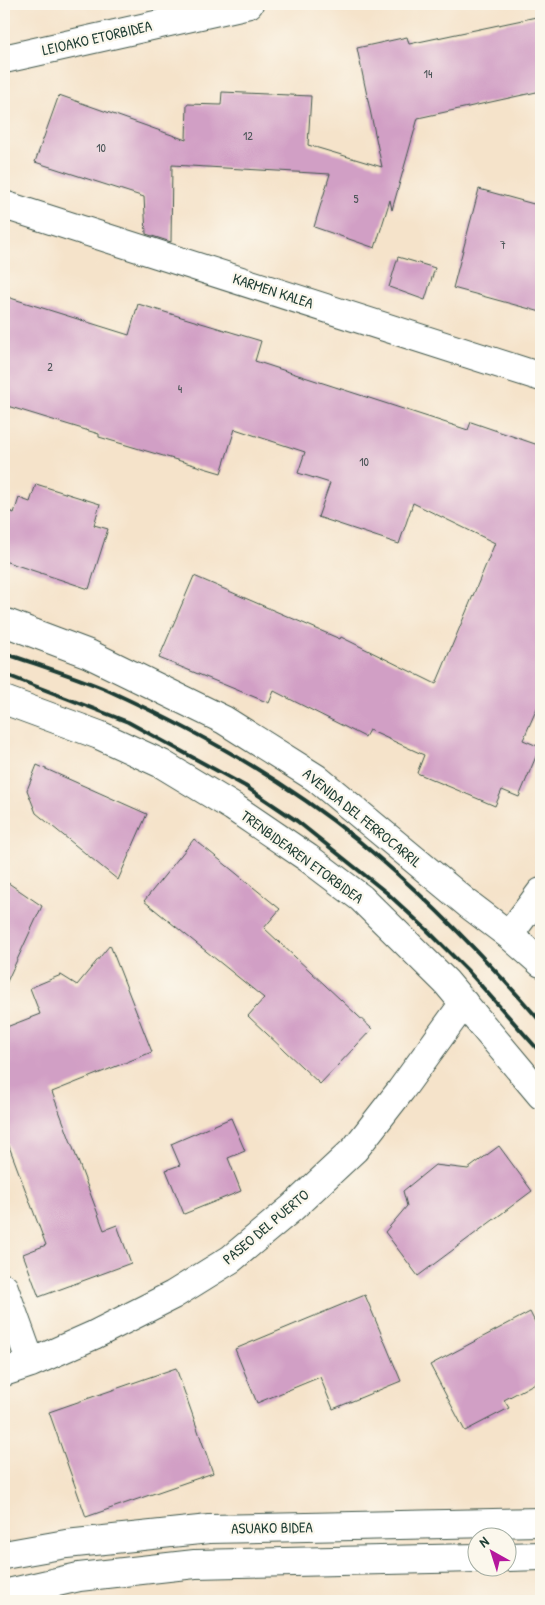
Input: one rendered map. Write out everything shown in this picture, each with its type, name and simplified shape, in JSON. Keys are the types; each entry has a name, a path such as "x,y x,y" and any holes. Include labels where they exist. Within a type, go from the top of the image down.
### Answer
{"street":[{"name":"LEIOAKO ETORBIDEA","path":"4,59 249,4"},
{"name":"KARMEN KALEA","path":"4,205 541,377"},
{"name":"AVENIDA DEL FERROCARRIL","path":"4,622 89,654 224,720 316,778 468,904 509,934 541,963"},
{"name":"TRENBIDEAREN ETORBIDEA","path":"4,700 98,735 162,764 308,858 361,898 446,982 541,1095"},
{"path":"509,934 541,892"},
{"name":"PASEO DEL PUERTO","path":"4,1372 31,1363 94,1336 173,1295 231,1259 292,1208 355,1149 401,1090 464,1003"},
{"path":"4,1288 31,1363"},
{"name":"ASUAKO BIDEA","path":"4,1555 66,1544 209,1529 541,1522"},
{"path":"518,1557 541,1556"},
{"path":"4,1594 79,1577 195,1564 468,1558"}],"building":[{"path":"541,16 541,91 418,118 392,210 390,200 375,248 314,227 330,174 172,165 171,242 146,234 144,197 35,162 59,95 186,140 187,104 221,105 222,92 311,96 308,145 382,167 357,48 407,37 409,44"},
{"path":"479,189 541,206 541,312 453,288"},
{"path":"398,257 435,268 425,300 389,287"},
{"path":"4,296 129,335 138,304 261,341 255,361 468,430 471,422 541,446 541,699 523,740 540,747 519,797 502,790 495,806 417,773 424,755 369,730 365,737 274,691 269,703 159,658 194,576 340,639 341,637 436,684 495,543 413,503 399,544 318,517 330,483 298,473 305,452 235,429 221,473 99,437 99,434 4,405"},
{"path":"36,484 100,504 94,525 108,529 89,589 4,561 4,509 14,513 19,498 30,502"},
{"path":"37,765 147,814 118,880 36,813 27,790"},
{"path":"194,839 280,909 264,928 372,1029 320,1084 248,1016 264,998 144,901"},
{"path":"4,880 42,906 4,988"},
{"path":"110,945 152,1052 52,1092 104,1230 117,1225 131,1263 39,1297 23,1254 46,1245 4,1133 4,1028 40,1014 30,988 61,975 77,985"},
{"path":"231,1118 245,1151 228,1158 241,1191 184,1214 166,1170 180,1165 171,1144"},
{"path":"499,1146 532,1191 418,1276 385,1232 407,1206 403,1191 435,1165 468,1169"},
{"path":"365,1295 401,1381 333,1409 320,1377 257,1403 235,1349"},
{"path":"530,1312 541,1334 541,1380 504,1400 509,1408 465,1431 430,1365"},
{"path":"176,1368 213,1473 86,1517 49,1412"}],"railway":[{"path":"4,653 69,675 140,705 206,739 301,797 359,841 431,905 476,950 541,1022"},
{"path":"4,674 128,722 245,786 297,821 387,893 426,929 468,971 541,1053"}]}
